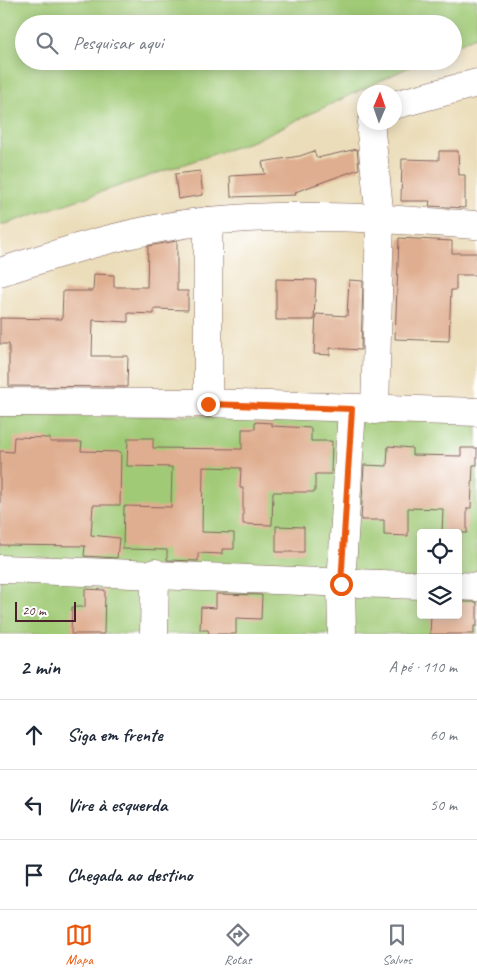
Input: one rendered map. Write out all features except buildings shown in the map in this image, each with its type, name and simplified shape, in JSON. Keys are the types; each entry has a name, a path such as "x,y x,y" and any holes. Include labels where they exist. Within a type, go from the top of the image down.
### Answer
{"street":[{"path":"402,103 477,83"},
{"path":"342,634 341,584 364,409 380,219 371,130"},
{"path":"0,272 78,246 146,231 208,221 254,218 380,219 477,225"},
{"path":"208,221 208,404"},
{"path":"0,402 208,404 477,412"},
{"path":"0,569 155,573 341,584 417,585"},
{"path":"154,634 155,573"},
{"path":"462,586 477,586"}],"green space":[{"path":"0,0 477,0 477,35 462,42 462,15 15,15 15,70 403,70 371,85 357,85 357,92 253,141 0,226"},
{"path":"0,415 477,417 477,634 0,634"}],"route":[{"path":"208,404 352,409 341,584"}]}
